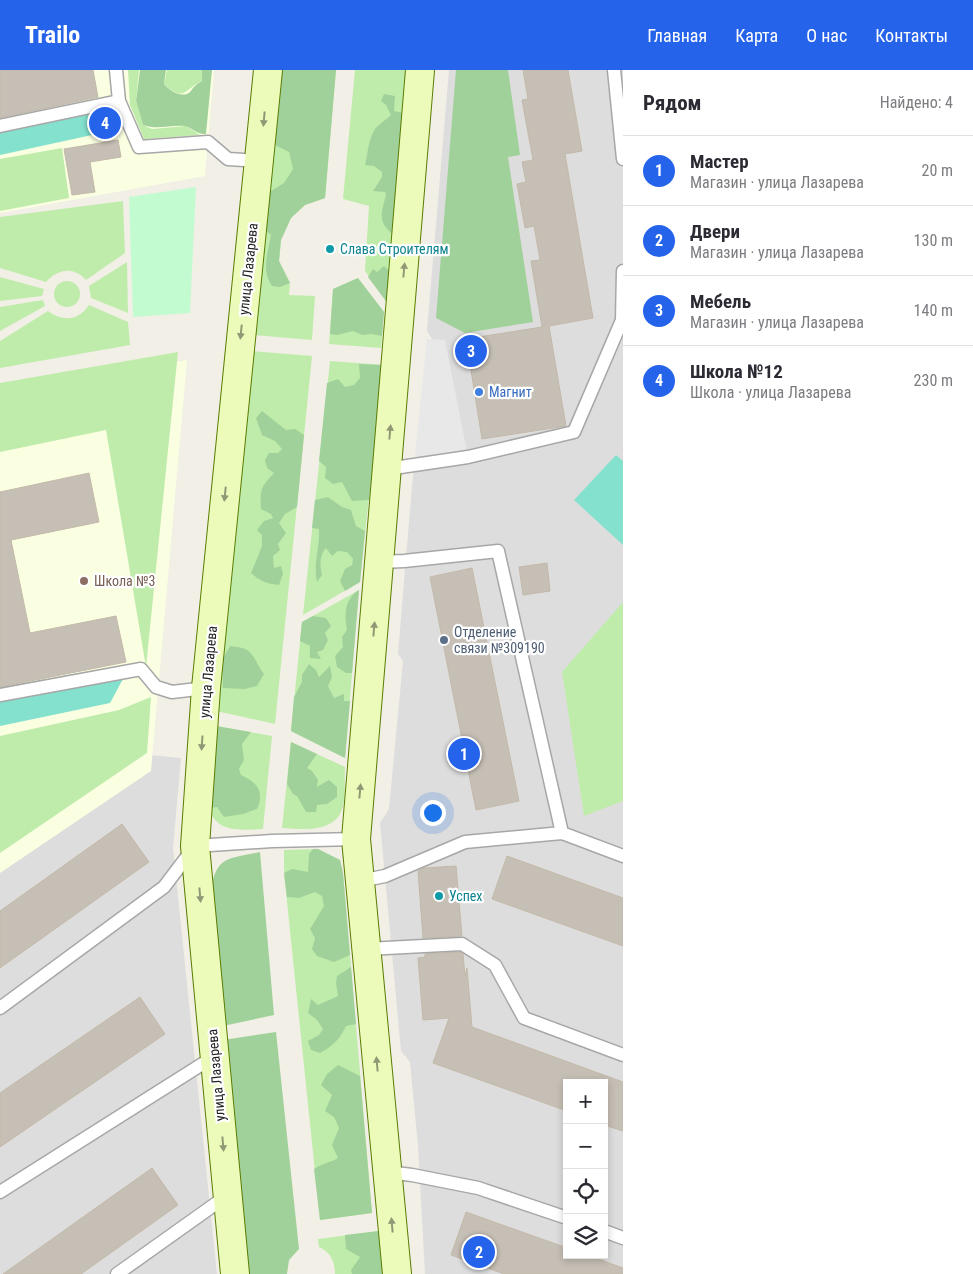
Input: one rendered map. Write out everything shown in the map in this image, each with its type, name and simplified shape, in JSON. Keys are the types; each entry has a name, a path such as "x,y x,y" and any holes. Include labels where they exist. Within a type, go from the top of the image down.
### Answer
{"main road":[{"name":"улица Лазарева","path":"235,1274 195,846 206,688 268,70"},
{"path":"396,1274 356,839 420,70"}],"lane":[{"path":"116,70 120,101 139,147 208,142 228,159 260,161"},
{"path":"614,70 623,159"},
{"path":"0,126 120,101"},
{"path":"387,469 468,457 574,432 622,320 623,271"},
{"path":"380,562 498,551 562,833"},
{"path":"0,695 141,669 156,687 164,690 172,692 206,688"},
{"path":"360,881 385,876 465,842 562,833 623,856"},
{"path":"0,1008 164,887 195,846 272,841 356,839"},
{"path":"367,950 462,944 495,965 524,1018 623,1055"},
{"path":"0,1192 215,1056"},
{"path":"387,1172 478,1188 563,1217"},
{"path":"117,1274 228,1196"},
{"path":"608,1232 623,1238"}],"shaded area":[{"path":"0,70 214,70 205,176 0,213"},
{"path":"449,70 623,70 623,1274 425,1274 418,1146 410,1062 401,1051 380,823 389,809 403,661 398,654 412,486 419,428 434,342 427,331"},
{"path":"88,112 92,135 0,155 0,131"},
{"path":"427,339 445,340 468,457 414,464"},
{"name":"Школа №3","path":"187,360 151,771 0,873 0,391"},
{"path":"616,455 623,461 623,545 574,500"},
{"path":"118,676 123,679 110,703 0,726 0,701"},
{"path":"149,755 181,758 173,848 217,1274 0,1274 0,855"}],"green space":[{"path":"128,70 139,70 136,101 143,125 152,129 186,126 200,135 144,139 130,105"},
{"path":"140,70 166,70 164,84 172,91 183,95 190,92 202,81 202,70 212,70 206,134 184,126 158,127 143,125 136,101"},
{"path":"167,70 202,70 202,81 184,93 176,93 164,84"},
{"path":"279,70 336,70 325,198 305,205 291,218 281,240 279,261 290,283 289,295 315,296 312,340 253,335"},
{"path":"279,70 336,70 325,198 305,205 291,218 281,240 279,261 290,283 280,287 272,286 267,274 266,261 271,235 263,228 266,194 284,183 293,169 289,152 271,143"},
{"path":"355,70 408,70 388,304 365,271 369,206 343,199"},
{"path":"456,70 508,70 520,155 508,157 533,322 465,333 436,318"},
{"path":"384,94 395,96 394,111 404,113 394,235 383,222 385,192 373,191 382,177 382,172 374,166 365,165 373,133 391,115 386,105 381,101"},
{"path":"62,148 69,198 0,211 0,159"},
{"path":"196,187 190,313 133,317 129,197"},
{"path":"123,201 125,253 86,280 76,273 66,271 55,274 46,282 0,268 0,217"},
{"path":"127,262 128,313 91,298 89,286"},
{"path":"384,266 391,272 388,304 368,277 373,269 377,272"},
{"path":"0,277 44,289 42,296 0,301"},
{"path":"358,278 384,312 381,348 329,344 333,289"},
{"path":"358,278 384,312 382,336 362,335 353,331 337,335 330,334 333,289"},
{"path":"67,281 76,285 80,294 76,303 67,307 58,303 54,294 58,285"},
{"path":"43,300 45,306 0,331 0,307"},
{"path":"89,305 128,322 130,345 0,368 0,341 48,311 59,317 70,318 80,314"},
{"path":"252,351 312,356 275,724 216,711"},
{"path":"178,352 146,667 106,430 0,452 0,383"},
{"path":"330,361 383,365 360,582 303,615"},
{"path":"359,364 383,365 369,500 352,501 342,482 333,484 325,478 326,467 319,461 327,383 338,379 345,387 354,385 360,378"},
{"path":"262,411 286,430 295,429 304,435 297,507 285,514 279,523 286,533 278,544 280,550 273,556 274,568 281,566 283,574 279,585 264,582 251,573 262,546 262,535 257,530 264,521 273,518 271,514 261,509 262,489 274,473 267,468 265,460 269,453 278,453 282,449 275,441 262,435 256,418"},
{"path":"328,497 342,507 351,510 356,526 365,531 360,582 345,591 340,581 345,569 352,565 353,559 347,552 338,551 332,556 326,548 322,554 322,575 317,582 316,568 319,529 312,528 315,500"},
{"path":"359,590 345,758 291,731 302,622"},
{"path":"359,590 352,673 346,673 337,667 335,656 343,647 342,637 347,630 346,612 348,602 354,593"},
{"path":"623,602 623,801 584,816 562,672"},
{"path":"313,616 326,618 331,626 325,633 328,640 323,650 317,652 321,659 310,658 310,646 300,641 302,622"},
{"path":"230,646 250,652 264,674 257,686 245,689 223,688 222,660"},
{"path":"309,664 316,670 319,677 330,666 332,677 328,686 334,698 344,694 344,701 350,701 345,758 291,731 294,697 302,682 302,675"},
{"path":"151,697 147,753 0,853 0,736 119,710"},
{"path":"216,726 272,736 263,829 240,830 225,827 214,819 210,812"},
{"path":"216,726 251,732 242,744 244,760 239,769 241,775 258,788 260,798 257,809 243,814 224,817 217,807 210,808"},
{"path":"291,742 345,767 342,809 335,820 322,827 282,828"},
{"path":"291,742 317,754 307,768 312,771 318,780 317,787 329,780 337,787 337,797 327,804 317,805 316,812 306,812 297,796 293,794 287,784"},
{"path":"313,849 318,849 340,860 343,873 350,955 334,962 317,956 312,949 315,938 310,929 324,906 322,896 315,892 299,898 287,897 284,873 292,869 308,872 309,854"},
{"path":"318,849 340,860 343,873 372,1213 320,1220 284,873 284,850"},
{"path":"260,852 274,1015 223,1026 209,896 215,873 224,862"},
{"path":"351,967 356,1024 346,1026 339,1038 320,1053 311,1050 308,1041 319,1035 323,1029 317,1020 308,1013 311,999 318,1005 338,996 337,976"},
{"path":"276,1032 299,1249 289,1260 287,1274 245,1274 223,1040"},
{"path":"338,1065 360,1076 372,1213 320,1220 314,1169 338,1158 332,1145 339,1128 334,1117 325,1111 332,1095 321,1085 327,1074"},
{"path":"379,1231 383,1274 335,1274 331,1258 319,1247 318,1239"},
{"path":"379,1231 383,1274 352,1274 351,1270 360,1257 346,1249 345,1235"}],"building":[{"path":"0,70 93,70 98,97 0,118"},
{"path":"523,70 568,70 582,151 565,154 593,318 549,326 566,426 482,439 466,339 542,327 531,261 540,260 534,226 525,228 517,184 526,182 522,162 533,160 522,100 528,99"},
{"path":"118,140 121,157 90,162 95,192 72,195 64,149"},
{"path":"89,473 99,522 11,540 30,633 116,616 126,662 0,687 0,492"},
{"path":"547,563 550,591 523,595 519,567"},
{"path":"472,568 519,801 476,810 430,577"},
{"path":"122,824 149,862 0,968 0,911"},
{"path":"507,856 623,898 623,946 492,899"},
{"name":"Успех","path":"456,866 462,936 423,938 418,871 424,868"},
{"path":"460,952 463,954 465,976 467,968 472,1027 623,1082 623,1131 608,1126 608,1079 563,1079 563,1110 433,1063 449,1018 423,1020 418,958 425,957 425,954"},
{"path":"140,997 165,1034 0,1147 0,1093"},
{"path":"152,1168 178,1205 81,1274 3,1274"},
{"path":"466,1212 563,1247 563,1259 598,1259 623,1268 623,1274 504,1274 451,1255"}],"place":[{"name":"Школа №12","path":"105,123"},
{"name":"Слава Строителям","path":"330,249"},
{"name":"Мебель","path":"471,351"},
{"name":"Магнит","path":"479,392"},
{"name":"Школа №3","path":"84,581"},
{"name":"Отделение связи №309190","path":"444,640"},
{"name":"Мастер","path":"464,754"},
{"name":"Успех","path":"439,896"},
{"name":"Двери","path":"479,1252"}]}
